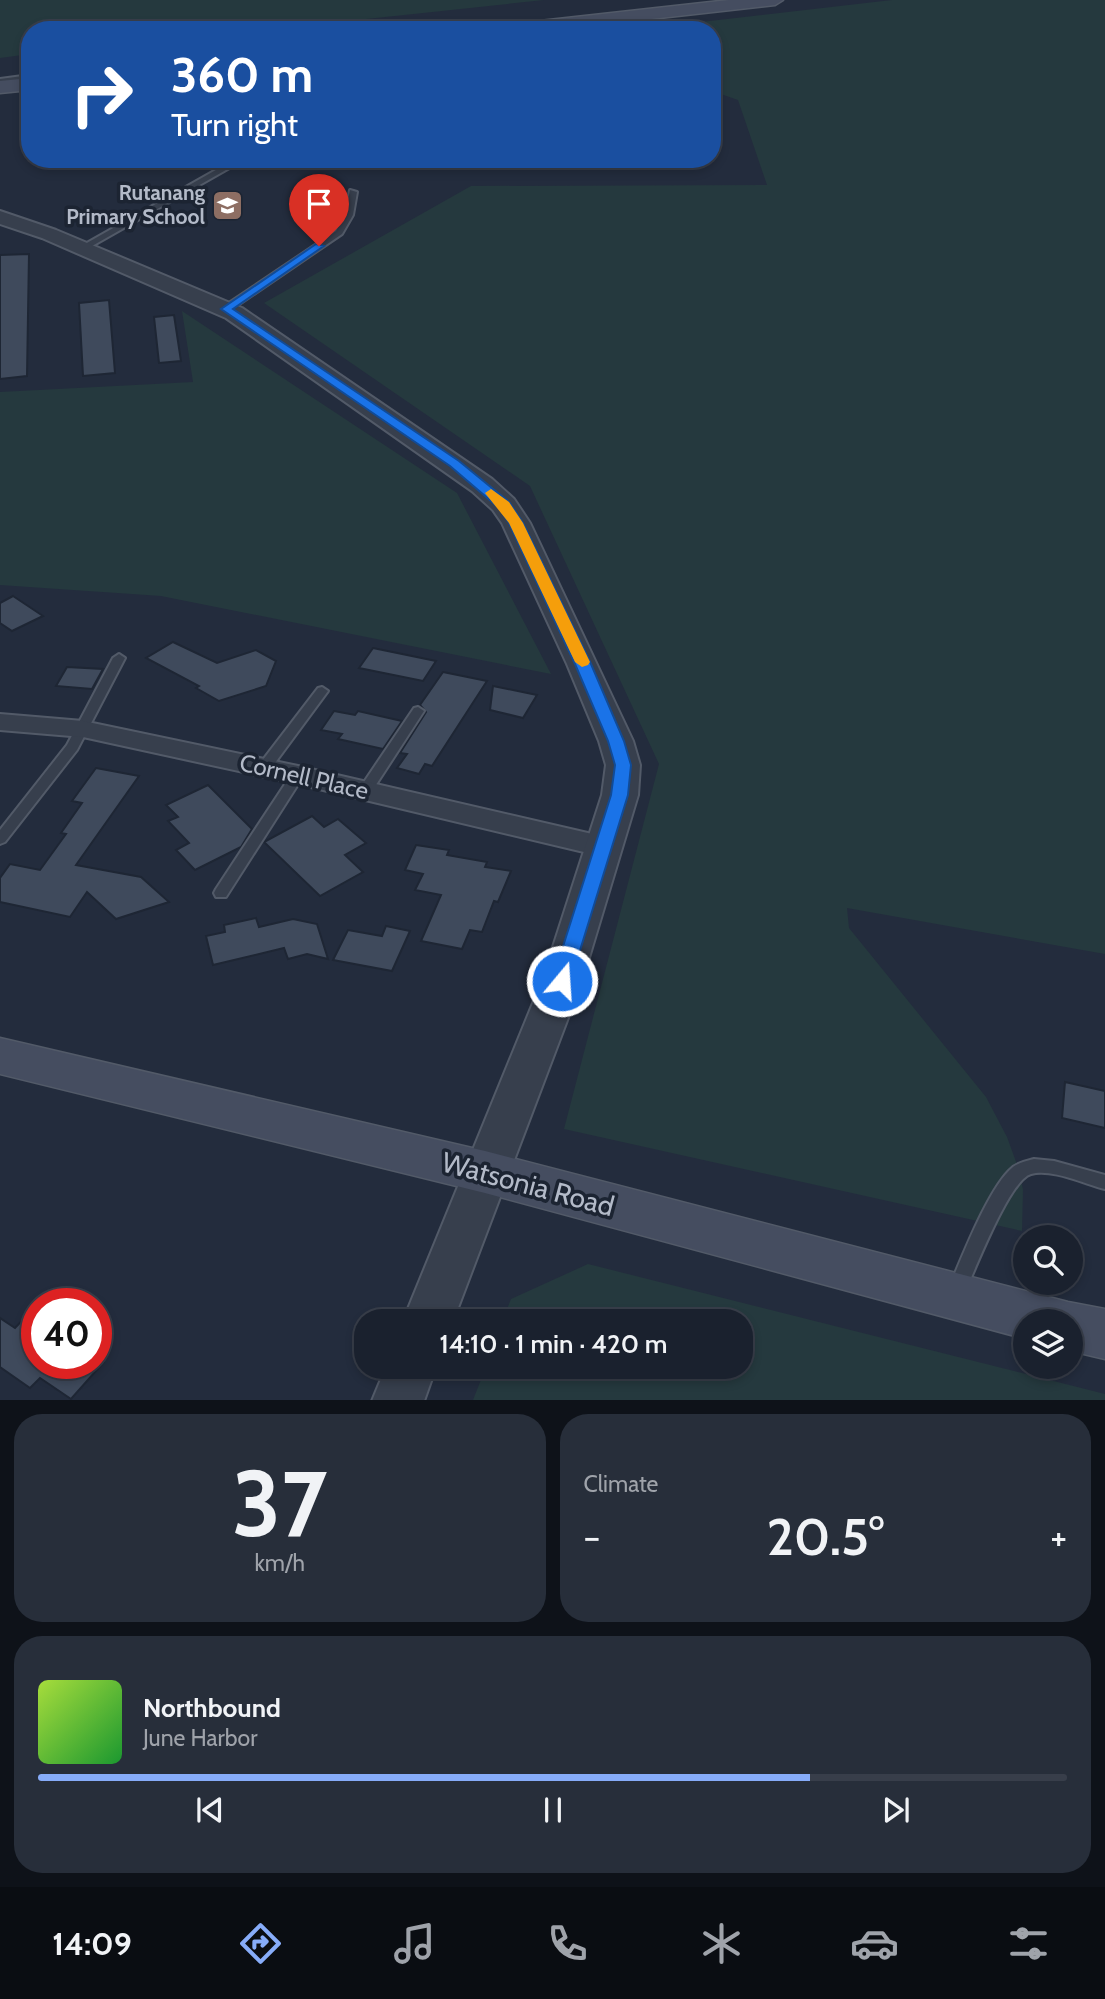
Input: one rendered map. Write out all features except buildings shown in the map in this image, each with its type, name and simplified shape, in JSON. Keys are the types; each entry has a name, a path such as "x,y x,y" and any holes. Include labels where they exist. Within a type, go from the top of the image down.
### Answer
{"main road":[{"path":"585,21 775,0"},
{"path":"0,84 21,81"},
{"name":"Watsonia Road","path":"0,1056 485,1172 1013,1311"},
{"path":"1083,1329 1105,1334"}],"street":[{"path":"0,217 82,248 226,309 454,464 504,505 516,523 583,664 616,741 623,765 620,795 562,981 433,1309"},
{"name":"Cornell Place","path":"0,722 83,729 298,775 605,847"},
{"path":"398,1400 406,1379"}],"lane":[{"path":"82,248 225,168"},
{"path":"226,309 339,232 349,215 353,192"},
{"path":"0,839 73,747 119,658"},
{"path":"264,768 322,691"},
{"path":"365,791 418,711"},
{"path":"221,893 298,775"},
{"path":"954,1297 1014,1174 1037,1166 1105,1182"}],"green space":[{"path":"0,0 544,0 347,21 21,21 21,55 0,58"},
{"path":"892,0 1105,0 1105,954 847,908 849,928 986,1097 1007,1137 1023,1190 1022,1225 1013,1225 1013,1229 564,1129 659,764 530,486 264,303 471,186 767,185 738,100 721,94 721,21 710,21"},
{"path":"182,311 457,493 551,674 161,596 0,585 0,392 193,382"},
{"path":"588,1264 1013,1371 1013,1379 1045,1379 1105,1394 1105,1400 473,1400 481,1379 753,1379 753,1309 507,1309 511,1299"}],"slow traffic":[{"path":"491,493 504,505 516,523 582,662"}],"place":[{"name":"Rutanang Primary School","path":"228,205"}],"route":[{"path":"319,246 226,309 454,464 504,505 516,523 583,664 616,741 623,765 620,795 562,981"}]}
